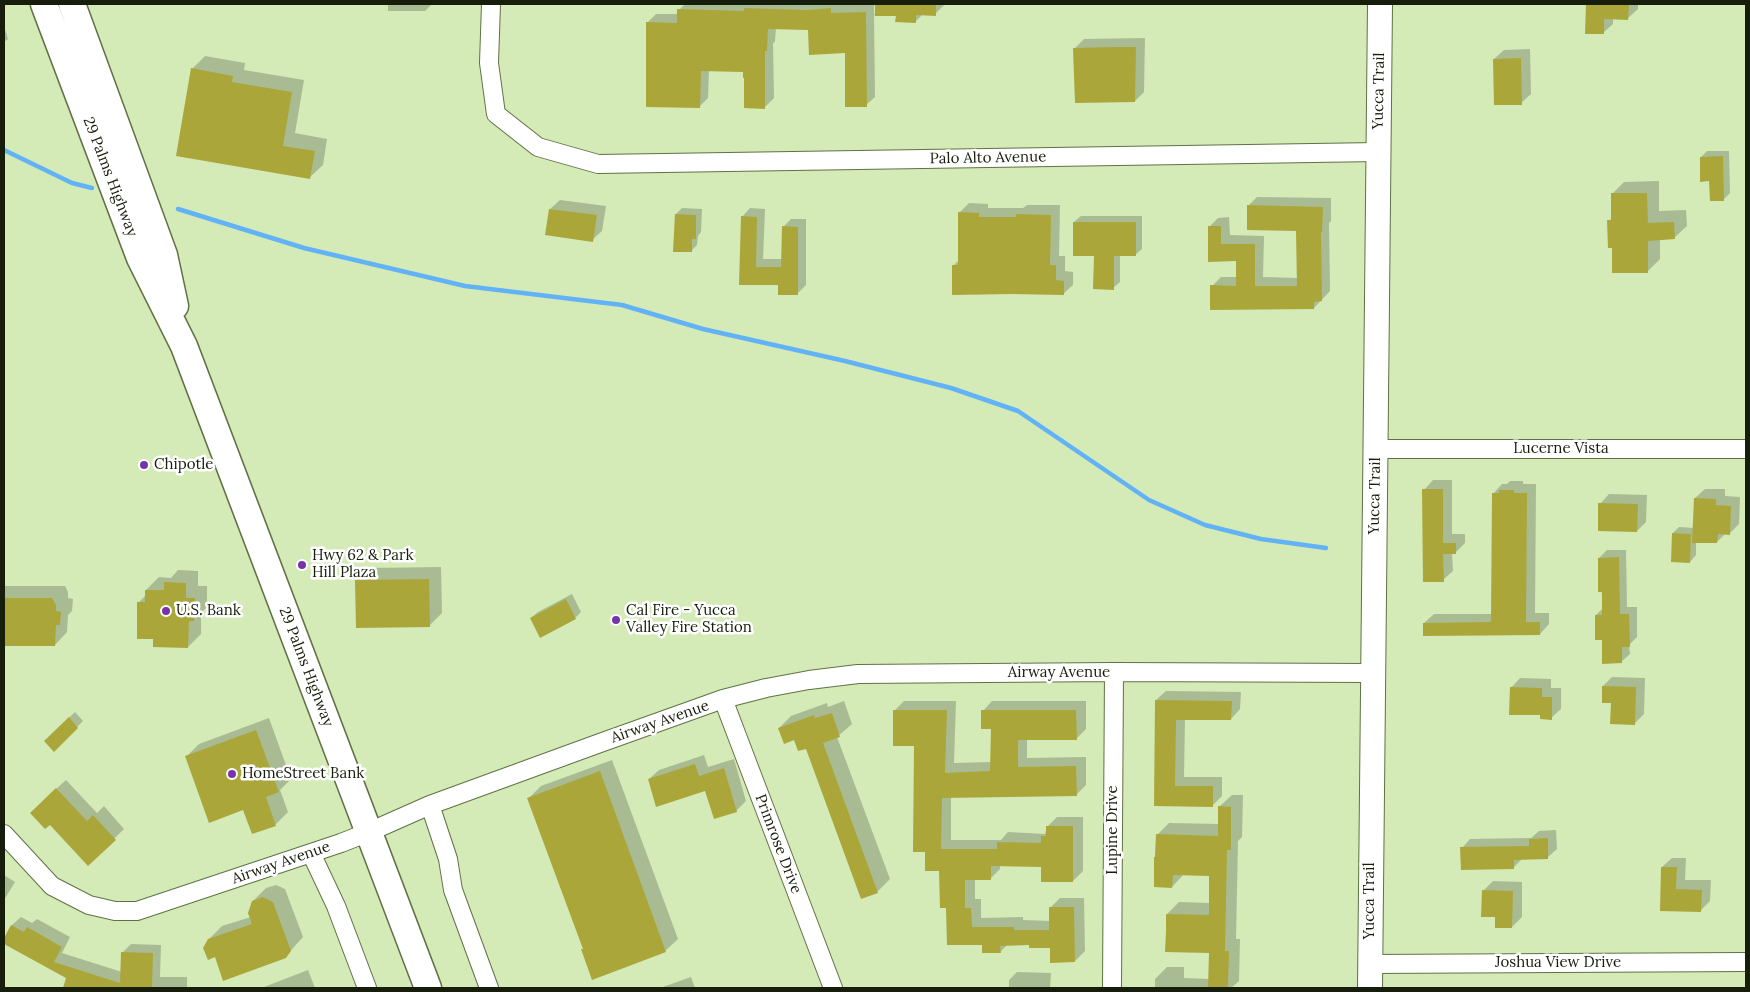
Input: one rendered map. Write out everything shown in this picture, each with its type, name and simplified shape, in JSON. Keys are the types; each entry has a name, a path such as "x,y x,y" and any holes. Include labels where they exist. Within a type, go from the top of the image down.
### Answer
{"main road":[{"name":"29 Palms Highway","path":"44,4 140,258 184,346 428,988"},
{"name":"29 Palms Highway","path":"72,4 164,255 184,346"},
{"name":"Yucca Trail","path":"1370,988 1380,4"}],"street":[{"name":"Palo Alto Avenue","path":"491,4 489,63 496,114 538,147 598,164 1378,152"},
{"name":"Lucerne Vista","path":"1375,449 1746,449"},
{"name":"Airway Avenue","path":"4,834 52,886 89,905 115,911 137,911 311,853 369,832 430,805 724,699 766,688 858,674 1114,672 1372,674"},
{"name":"Lupine Drive","path":"1112,988 1114,672"},
{"name":"Primrose Drive","path":"724,699 833,988"},
{"path":"430,805 448,859 452,890 489,988"},
{"path":"311,853 336,906 368,988"},
{"name":"Joshua View Drive","path":"1370,964 1746,962"}],"building":[{"path":"875,4 936,4 936,16 916,15 916,23 895,22 896,16 875,16"},
{"path":"1586,4 1629,4 1628,20 1604,19 1604,34 1585,34"},
{"path":"744,8 807,10 831,8 831,13 866,12 867,107 845,107 845,53 809,55 808,30 768,29 767,51 765,51 765,109 744,108 743,72 701,71 700,108 646,107 646,22 677,23 677,9 744,11"},
{"path":"1136,47 1135,102 1075,103 1073,48"},
{"path":"1521,58 1522,105 1494,105 1493,59"},
{"path":"191,68 233,76 232,82 292,92 283,146 315,151 310,179 176,156"},
{"path":"1723,156 1724,201 1710,201 1709,181 1700,182 1700,157"},
{"path":"1611,193 1647,193 1648,223 1674,222 1675,239 1648,241 1648,273 1612,273 1612,248 1608,248 1607,220 1611,220"},
{"path":"1247,205 1323,207 1321,232 1322,301 1314,302 1314,309 1210,310 1210,285 1236,286 1236,261 1208,262 1208,226 1221,226 1221,244 1255,244 1255,286 1297,286 1296,231 1247,230"},
{"path":"549,209 597,215 593,242 545,235"},
{"path":"958,212 979,213 979,217 1016,217 1016,214 1051,215 1050,265 1056,265 1056,280 1064,281 1064,295 952,295 952,265 958,265"},
{"path":"675,214 696,215 696,239 692,239 692,252 673,252"},
{"path":"741,216 757,217 756,267 781,267 782,226 798,227 798,295 778,295 778,285 739,285"},
{"path":"1073,222 1136,222 1136,256 1114,256 1114,290 1093,289 1094,256 1073,256"},
{"path":"1422,489 1443,489 1443,543 1456,543 1456,554 1443,554 1444,582 1423,582"},
{"path":"1499,490 1514,490 1514,493 1527,493 1526,622 1540,622 1540,635 1423,636 1423,623 1491,622 1492,493 1499,493"},
{"path":"1694,498 1716,499 1716,505 1731,506 1730,535 1718,534 1717,543 1692,543"},
{"path":"1598,503 1638,504 1637,532 1598,531"},
{"path":"1672,533 1691,534 1690,563 1671,562"},
{"path":"1619,557 1620,614 1629,614 1630,647 1622,647 1622,663 1602,664 1602,640 1595,640 1595,615 1602,615 1602,592 1598,592 1598,558"},
{"path":"429,579 430,627 356,628 355,580"},
{"name":"U.S. Bank","path":"164,582 186,583 186,598 195,598 194,621 189,621 188,648 153,647 153,639 137,639 137,602 145,602 145,590 164,590"},
{"path":"4,598 52,598 56,605 56,611 61,612 60,625 56,625 55,646 4,646"},
{"path":"566,599 576,619 540,638 530,618"},
{"path":"1602,686 1636,687 1635,725 1610,724 1611,703 1602,703"},
{"path":"1510,687 1542,688 1542,697 1552,697 1552,720 1540,719 1540,715 1509,715"},
{"path":"1155,700 1232,701 1231,720 1176,720 1175,786 1213,786 1213,807 1154,806"},
{"path":"893,710 947,710 945,773 990,771 991,729 981,729 981,710 1076,710 1077,740 1018,740 1018,767 1076,766 1077,796 942,798 941,849 997,849 997,842 1041,843 1041,836 1046,836 1046,826 1073,826 1073,882 1041,882 1041,867 991,866 991,880 965,880 965,908 971,908 972,927 1014,927 1014,930 1049,930 1049,907 1074,907 1075,962 1050,963 1050,948 1029,948 1029,945 1000,946 1001,953 982,953 982,945 947,945 946,908 940,908 939,871 925,871 925,852 913,852 914,746 893,746"},
{"path":"832,713 840,737 823,743 878,893 861,899 806,749 798,751 794,740 784,744 778,728 814,715 815,718"},
{"path":"69,717 78,728 54,752 44,741"},
{"name":"HomeStreet Bank","path":"256,730 279,792 266,797 276,826 252,834 243,810 209,823 185,756"},
{"path":"695,764 699,776 724,768 737,812 714,819 705,791 656,807 648,779"},
{"path":"600,771 666,952 592,980 581,949 583,949 527,798"},
{"path":"56,788 87,821 93,815 116,840 88,866 50,825 45,829 30,813"},
{"path":"1218,806 1231,807 1231,850 1227,850 1225,951 1229,951 1228,985 1227,988 1208,988 1209,953 1165,952 1166,914 1209,915 1209,876 1173,875 1172,888 1154,887 1154,857 1156,834 1218,836"},
{"path":"1548,838 1548,859 1514,860 1514,869 1461,870 1460,847 1529,846 1529,839"},
{"path":"1661,867 1677,867 1676,889 1702,890 1701,912 1660,911"},
{"path":"1482,890 1513,891 1512,928 1495,928 1495,917 1481,917"},
{"path":"263,897 273,902 291,951 286,958 223,981 215,957 208,960 203,948 208,939 252,924 248,913 252,901"},
{"path":"11,925 24,932 27,927 62,947 54,962 120,983 121,952 153,953 152,988 63,988 66,978 4,944 4,938"}],"waterway":[{"path":"4,150 72,183 92,188"},
{"path":"178,209 304,248 465,286 622,305 703,329 845,361 951,388 1018,411 1149,500 1205,525 1261,539 1326,548"}],"place":[{"name":"Chipotle","path":"144,465"},
{"name":"Hwy 62 & Park Hill Plaza","path":"302,565"},
{"name":"U.S. Bank","path":"166,611"},
{"name":"Cal Fire - Yucca Valley Fire Station","path":"616,620"},
{"name":"HomeStreet Bank","path":"232,774"}]}
